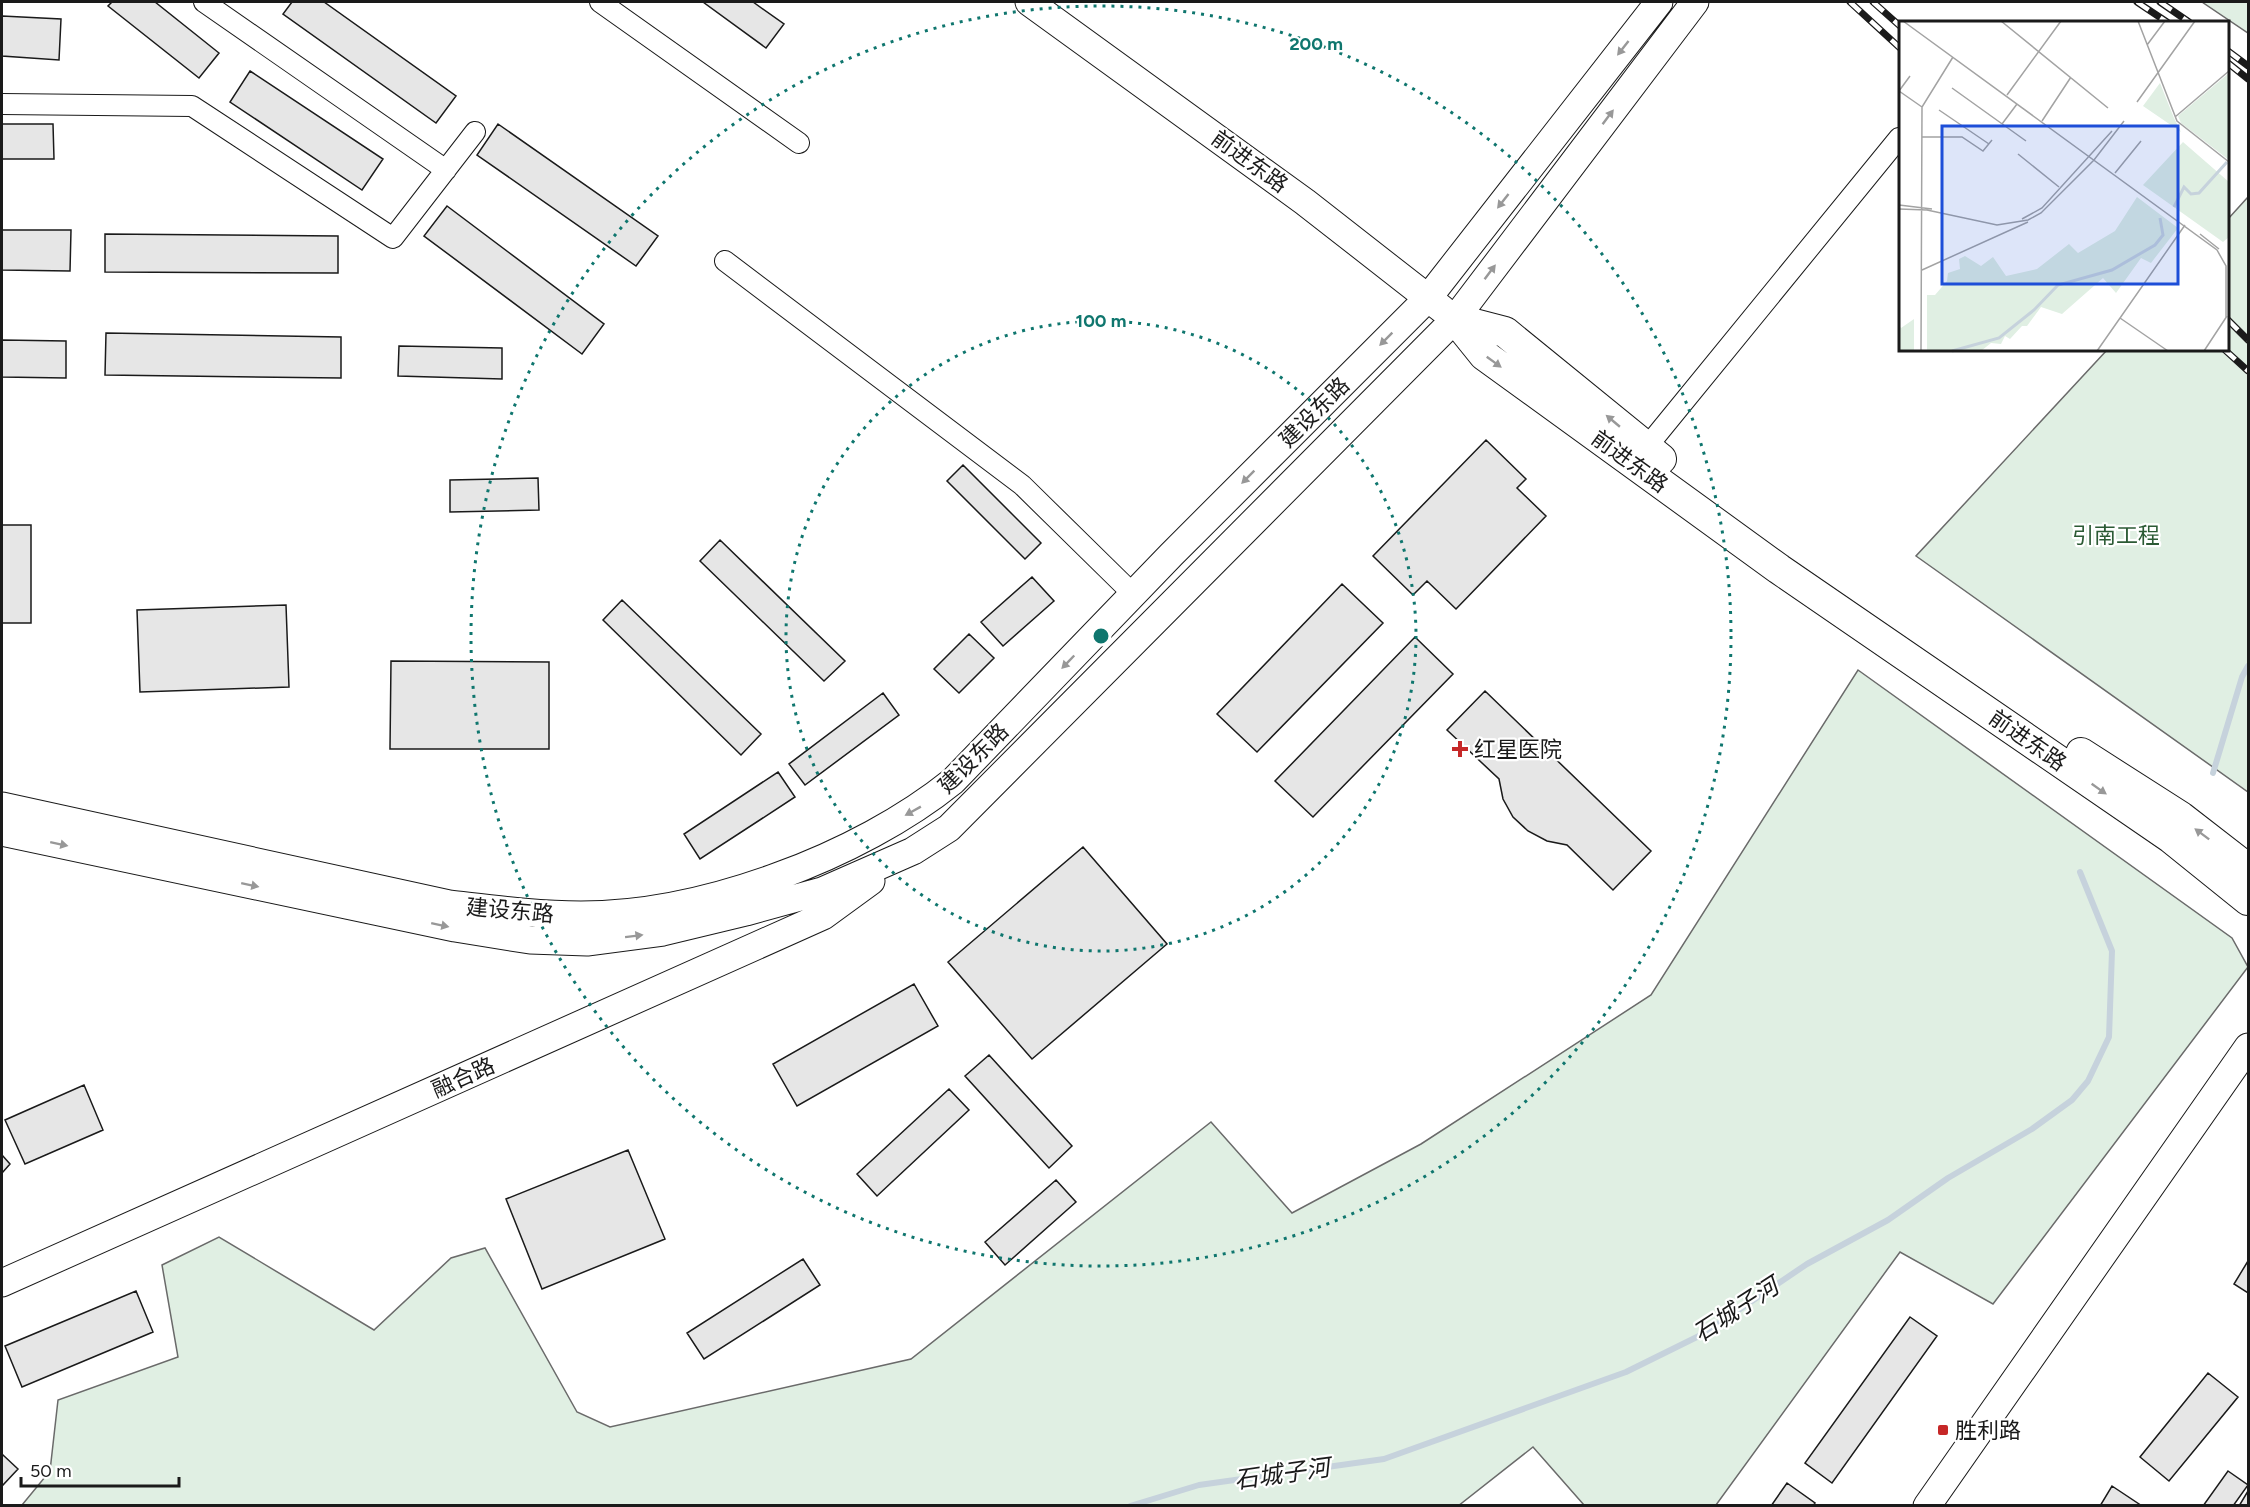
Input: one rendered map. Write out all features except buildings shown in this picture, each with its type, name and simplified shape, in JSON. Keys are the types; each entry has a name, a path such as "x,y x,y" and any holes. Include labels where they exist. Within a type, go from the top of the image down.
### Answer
{"main road":[{"name":"前进东路","path":"1029,2 1305,202 1455,319 1484,355 1779,569 2171,838 2248,900"},
{"name":"建设东路","path":"2,806 449,904 523,913 583,915 647,909 712,897 786,874 865,838 922,806 953,782 1133,594 1428,298 1659,2"},
{"name":"建设东路","path":"2,832 456,928 530,940 576,941 663,932 746,912 822,891 913,851 949,828 1455,319 1695,2"},
{"path":"1455,319 1505,332 1646,448 1761,536 1967,679 2181,818 2248,869"},
{"name":"融合路","path":"2,1283 823,916 913,851"},
{"path":"1927,1506 2248,1047"}],"street":[{"path":"204,2 446,170"},
{"path":"600,2 799,143"},
{"path":"2,104 192,106 393,238 475,132"},
{"path":"1646,448 1899,138"},
{"path":"725,261 1022,485 1133,594"}],"green space":[{"path":"2202,2 2248,2 2248,33"},
{"name":"引南工程","path":"2248,197 2248,792 1916,556 2106,351 2229,351 2229,218"},
{"path":"1858,670 2232,938 2248,967 1993,1304 1900,1252 1716,1505 1584,1505 1533,1447 1458,1506 22,1505 50,1471 58,1400 178,1357 162,1265 219,1237 374,1330 451,1258 485,1248 577,1412 610,1427 911,1359 1211,1122 1292,1213 1421,1144 1651,995"}],"waterway":[{"name":"石城子河","path":"2213,773 2242,677 2248,666"},
{"name":"石城子河","path":"1130,1506 1199,1485 1384,1459 1626,1372 1703,1334 1807,1264 1888,1220 1948,1178 2032,1129 2072,1100 2088,1081 2109,1037 2112,951 2080,872"}],"railway":[{"path":"1850,2 1899,47"},
{"path":"1873,2 1899,25"},
{"path":"2137,2 2166,21"},
{"path":"2160,2 2188,21"},
{"path":"2229,52 2248,66"},
{"path":"2229,64 2248,79"},
{"path":"2229,321 2248,340"},
{"path":"2226,351 2248,371"}],"place":[{"name":"红星医院","path":"1460,749"},
{"name":"胜利路","path":"1943,1430"}]}
